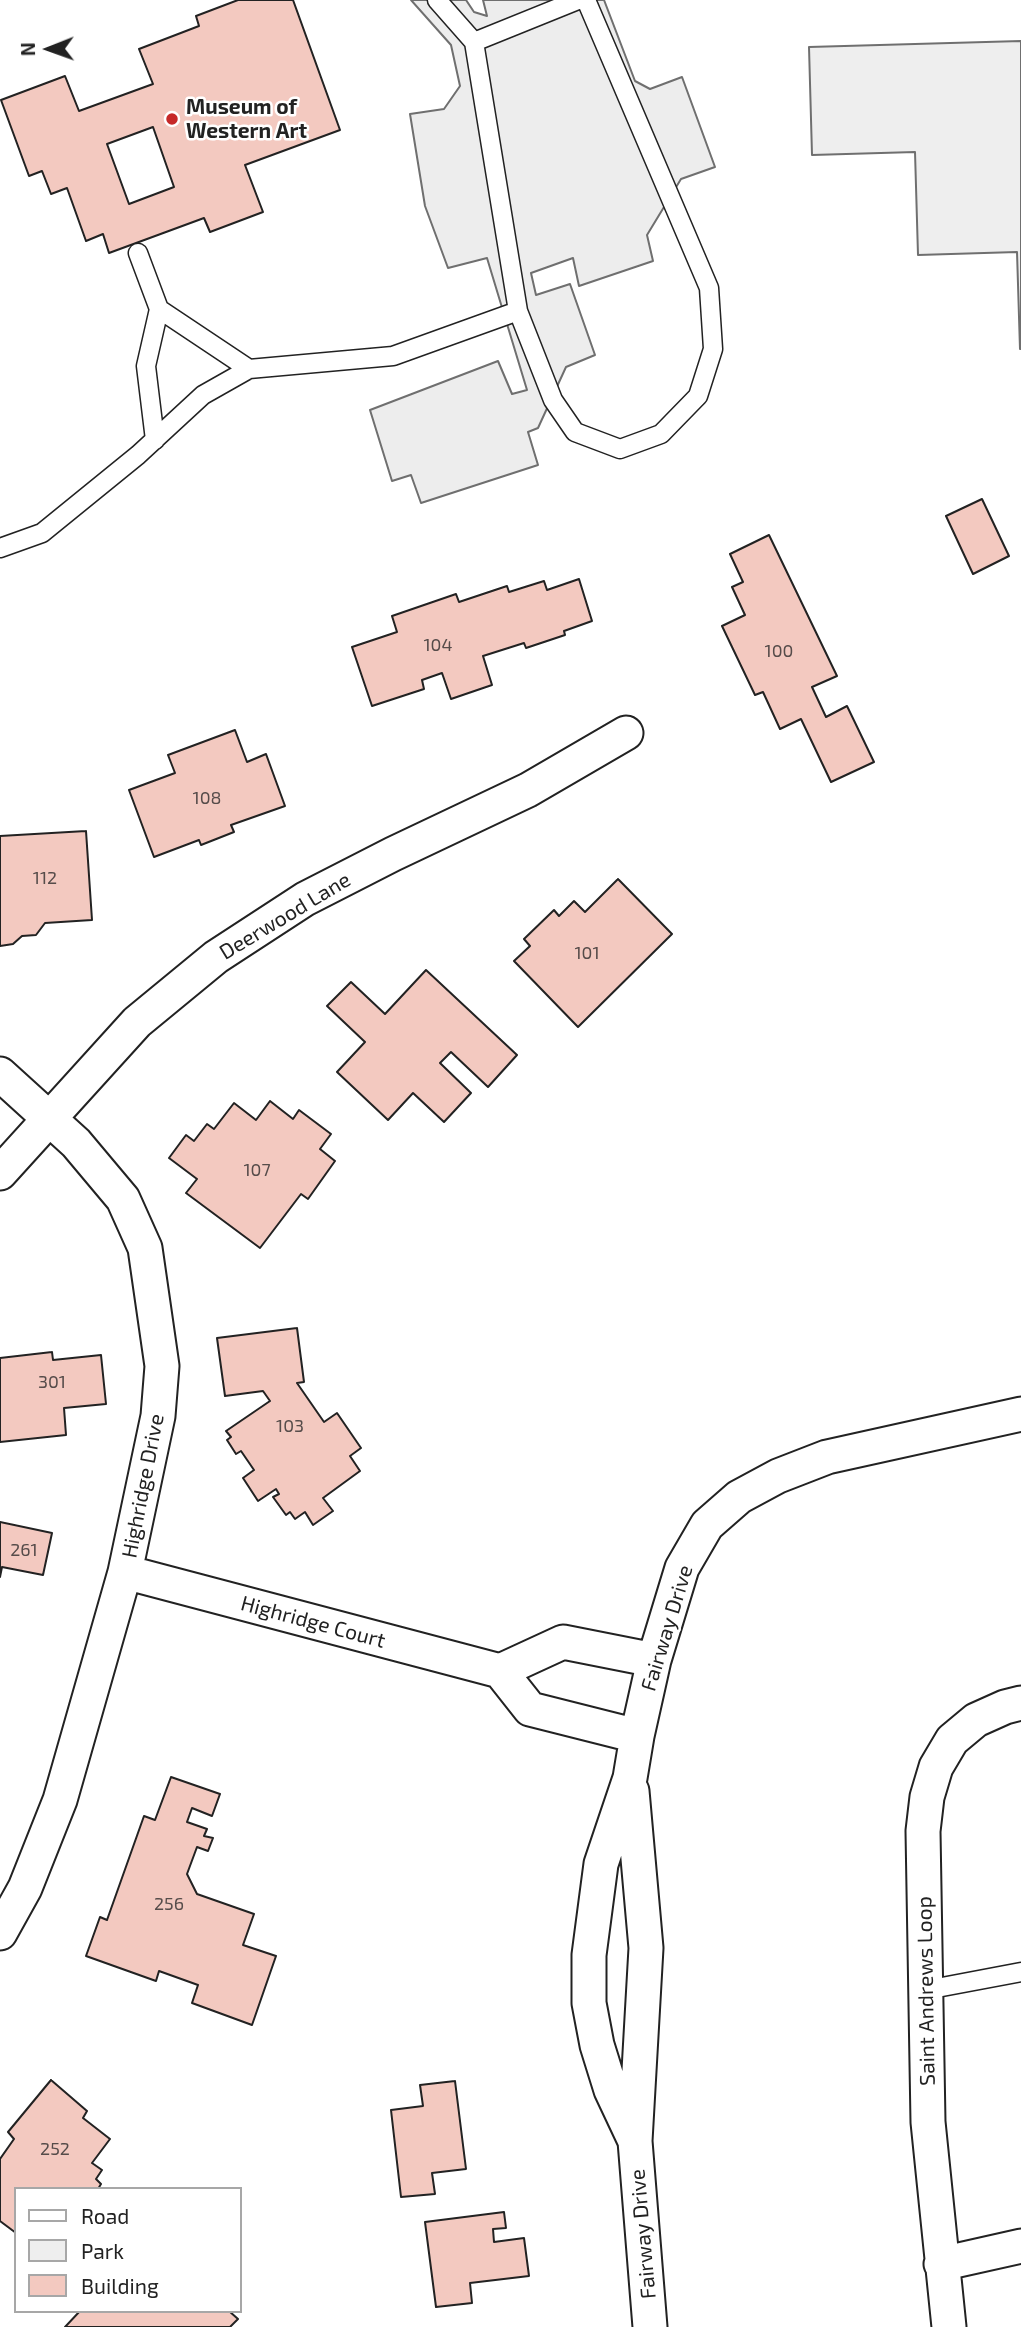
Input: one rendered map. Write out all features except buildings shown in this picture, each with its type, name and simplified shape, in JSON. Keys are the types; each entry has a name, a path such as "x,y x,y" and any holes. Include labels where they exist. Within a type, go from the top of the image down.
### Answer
{"street":[{"name":"Deerwood Lane","path":"0,1174 137,1022 216,957 305,899 528,790 626,733"},
{"name":"Highridge Drive","path":"0,1074 76,1143 123,1199 145,1248 162,1366 158,1416 125,1572 60,1800 25,1888 0,1933"},
{"name":"Fairway Drive","path":"635,2141 611,2090 597,2045 589,2004 589,1955 601,1864 630,1778 654,1660 682,1567 707,1525 739,1497 778,1476 827,1457 1021,1414"},
{"name":"Highridge Court","path":"125,1572 500,1671"},
{"path":"637,1736 530,1709 500,1671 563,1642 654,1660"},
{"name":"Saint Andrews Loop","path":"949,2327 928,2122 923,1831 927,1797 936,1767 952,1740 976,1720 1021,1703"},
{"name":"Fairway Drive","path":"630,1778 646,1948 635,2141 650,2327"},
{"path":"941,2264 1021,2246"}],"lane":[{"path":"438,0 474,42 519,312 553,400 575,432 620,449 661,434 698,396 713,349 709,288 586,0"},
{"path":"474,42 578,0"},
{"path":"138,253 159,309 145,366 155,440"},
{"path":"159,309 249,369"},
{"path":"0,548 42,533 155,440 203,395 249,369 393,356 519,312"},
{"path":"926,1990 1021,1972"}],"green space":[{"path":"1021,41 1020,349 1017,252 918,255 915,152 812,155 809,47"}],"shaded area":[{"path":"411,0 466,0 474,12 487,16 483,0 604,0 635,81 650,89 682,77 715,167 681,179 647,235 653,261 579,286 573,258 531,273 536,295 570,284 595,355 566,367 538,428 528,432 538,465 421,503 411,475 392,481 370,410 498,361 512,394 527,390 487,258 448,268 425,206 410,114 444,109 460,86 451,45"}],"place":[{"name":"Museum of Western Art","path":"172,119"}]}
